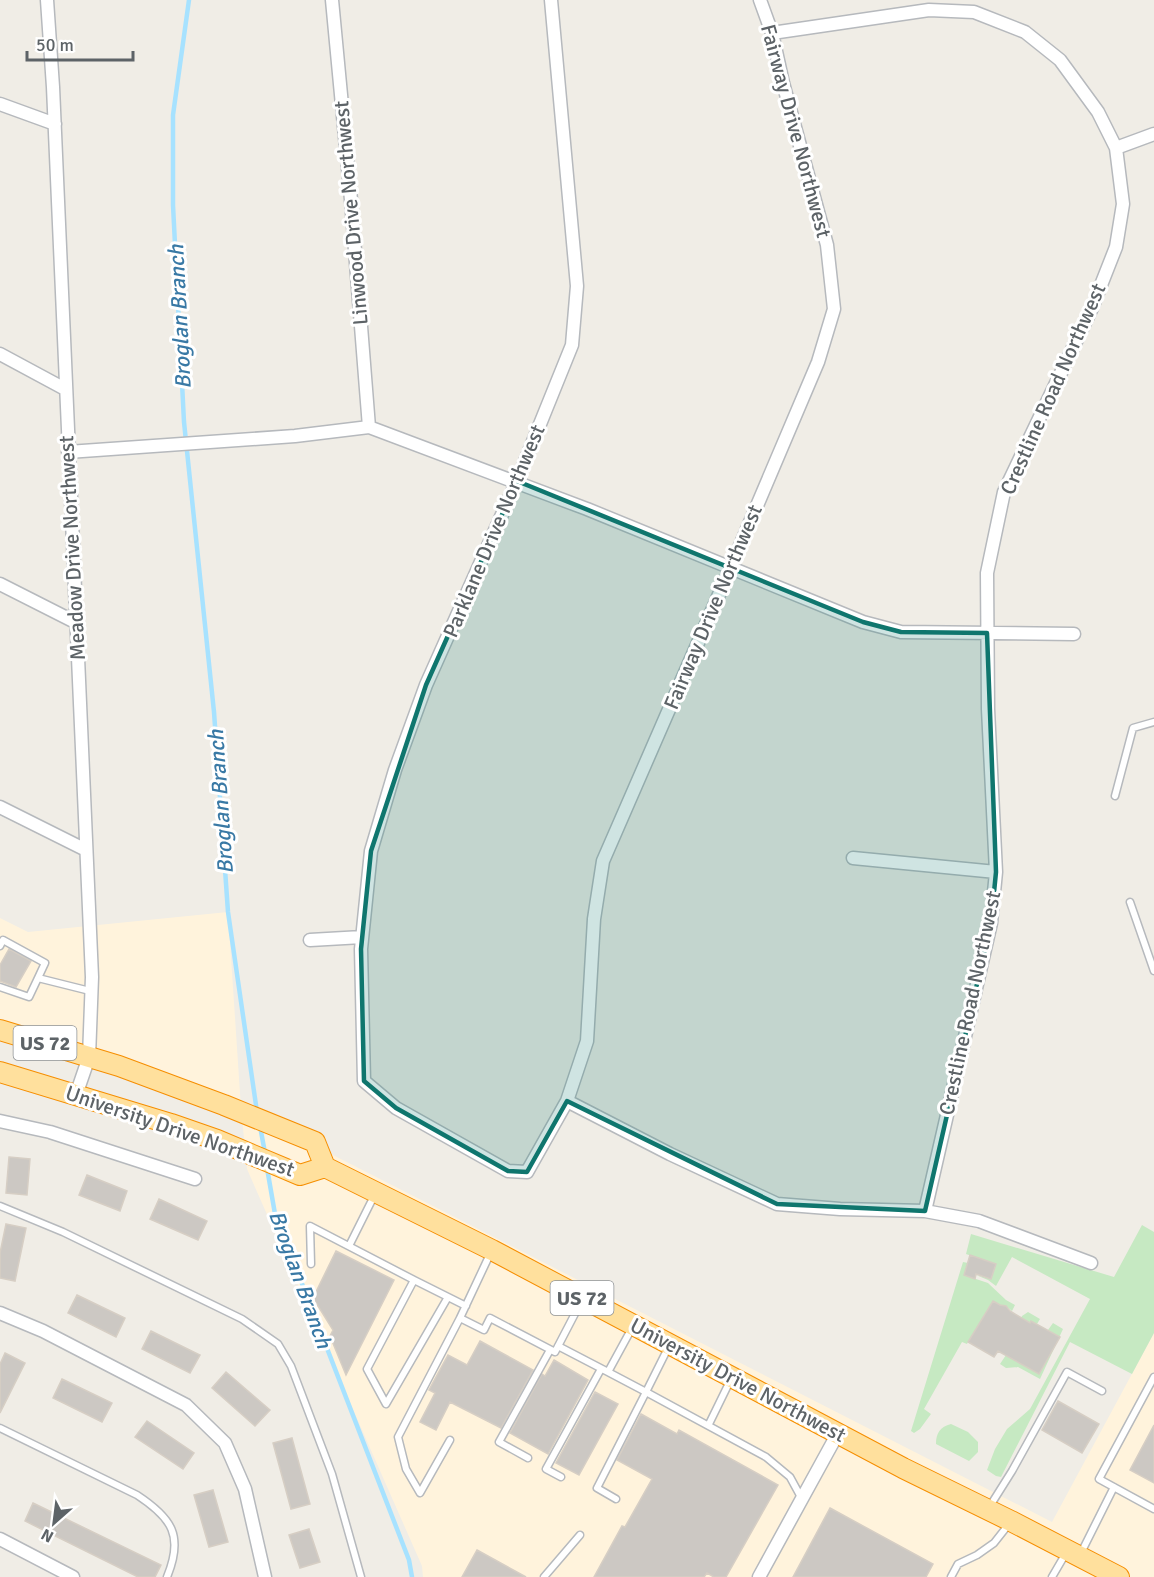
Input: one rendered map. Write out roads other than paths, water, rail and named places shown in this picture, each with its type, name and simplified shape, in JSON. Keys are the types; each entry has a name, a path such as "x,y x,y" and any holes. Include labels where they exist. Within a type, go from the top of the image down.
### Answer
{"highway":[{"name":"University Drive Northwest","path":"0,1030 120,1066 315,1142 325,1167 492,1250 838,1433 1119,1577"},
{"name":"University Drive Northwest","path":"0,1072 217,1140 300,1175 325,1167"}],"street":[{"name":"Meadow Drive Northwest","path":"47,0 55,124 92,977 89,1057 76,1095"},
{"name":"Linwood Drive Northwest","path":"332,0 369,427"},
{"name":"Parklane Drive Northwest","path":"492,1162 396,1108 364,1081 362,937 371,851 395,770 426,685 517,482 572,345 577,286 551,0"},
{"name":"Fairway Drive Northwest","path":"492,1162 508,1171 527,1172 567,1101 587,1041 594,919 603,861 818,362 834,309 827,245 783,83 772,33 760,0"},
{"name":"Crestline Road Northwest","path":"772,33 929,10 974,12 1025,32 1060,60 1098,111 1116,148 1123,204 1116,247 1092,308 1004,492 987,573 988,709 996,872 991,922 925,1211"},
{"path":"0,104 55,124"},
{"path":"1116,148 1154,134"},
{"path":"0,354 65,389"},
{"path":"68,452 295,436 369,427 517,482 863,622 901,632 1074,634"},
{"path":"0,584 75,622"},
{"path":"0,807 86,850"},
{"path":"853,858 996,872"},
{"path":"310,940 362,937"},
{"path":"567,1101 670,1154 777,1204 840,1209 925,1211 979,1221 1091,1263"},
{"path":"0,1121 50,1132 195,1179"},
{"path":"0,1313 43,1331 186,1405 225,1443 245,1489 265,1577"},
{"path":"759,1577 838,1433"},
{"path":"0,1539 73,1577"}],"lane":[{"path":"1115,796 1133,728 1154,722"},
{"path":"1130,902 1154,971"},
{"path":"0,946 3,940 45,963 29,997 0,987"},
{"path":"38,978 90,991"},
{"path":"349,1246 376,1192"},
{"path":"0,1206 63,1232 242,1319 278,1344 291,1366 332,1474 361,1577"},
{"path":"311,1264 310,1226 466,1306"},
{"path":"450,1440 420,1493 406,1469 398,1437 460,1318 492,1250"},
{"path":"414,1280 367,1369 386,1404 448,1297"},
{"path":"460,1318 483,1330 490,1318 555,1352 583,1298"},
{"path":"561,1477 546,1469 633,1325"},
{"path":"616,1499 597,1488 670,1345"},
{"path":"558,1346 709,1424 766,1457 790,1477 802,1499"},
{"path":"528,1458 499,1442 550,1350"},
{"path":"988,1509 1012,1471 1067,1372 1102,1390"},
{"path":"709,1424 731,1377"},
{"path":"1154,1377 1099,1479 1154,1509"},
{"path":"0,1428 137,1495 156,1508 166,1518 174,1536 176,1550 167,1577"},
{"path":"1052,1577 1084,1560 1114,1487"},
{"path":"951,1577 958,1564 994,1543 1011,1521"},
{"path":"544,1577 580,1535"}],"waterway":[{"name":"Broglan Branch","path":"189,0 173,115 173,205 184,422 214,712 228,912 257,1112"},
{"name":"Broglan Branch","path":"260,1126 265,1153"},
{"name":"Broglan Branch","path":"267,1168 275,1214 409,1560 412,1577"}]}
